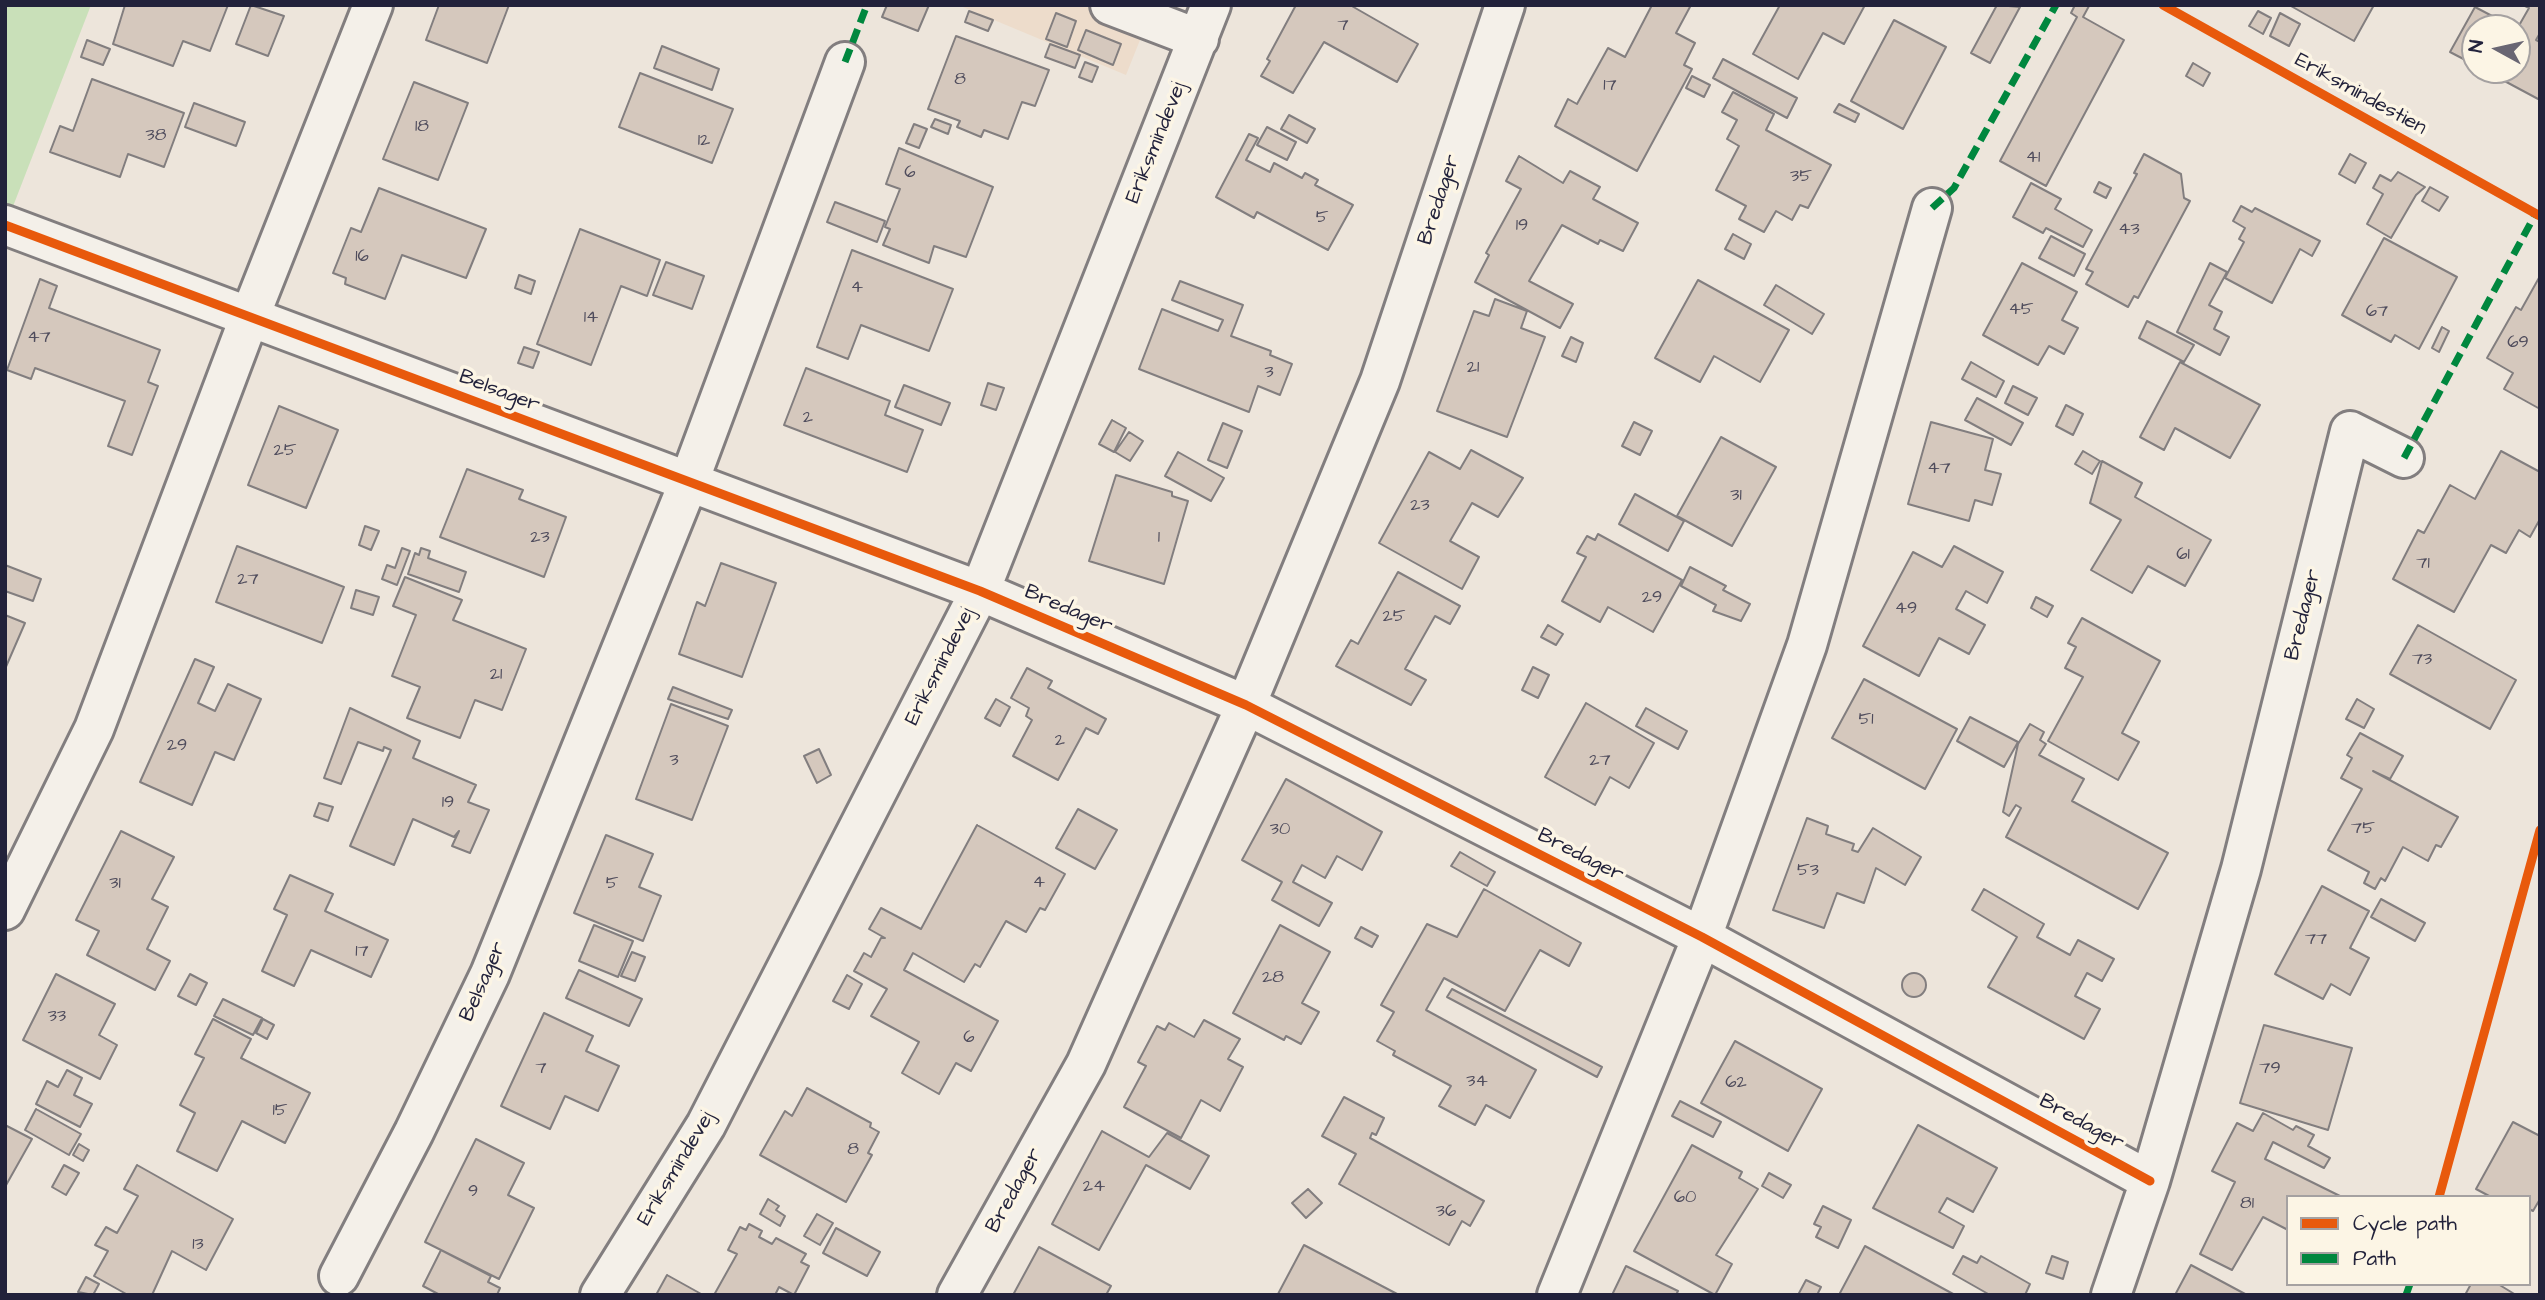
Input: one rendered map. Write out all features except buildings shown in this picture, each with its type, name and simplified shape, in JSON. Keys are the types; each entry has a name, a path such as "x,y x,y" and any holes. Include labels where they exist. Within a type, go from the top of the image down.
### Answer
{"street":[{"path":"5,910 93,729 250,316 373,5"},
{"path":"1110,5 1205,22"},
{"name":"Bredager","path":"957,1295 1086,1064 1246,705 1380,382 1505,5"},
{"name":"Eriksmindevej","path":"600,1295 706,1125 980,591 1205,22"},
{"name":"Belsager","path":"339,1276 414,1132 490,974 688,484 845,62"},
{"path":"1557,1295 1702,937 1807,645 1932,208"},
{"name":"Belsager","path":"5,225 688,484 980,591"},
{"name":"Bredager","path":"2111,1295 2150,1181 2241,869 2350,431 2404,458"},
{"name":"Bredager","path":"980,591 1246,705 1702,937 2150,1181"}],"shaded area":[{"path":"958,5 1154,5 1126,75"}],"green space":[{"path":"5,5 91,5 5,227"}],"marked path":[{"path":"845,62 867,5"},
{"path":"1932,208 1954,188 2056,5"},
{"path":"2404,458 2536,213"},
{"path":"2406,1295 2409,1286"}],"cycle path":[{"name":"Eriksmindestien","path":"2163,5 2540,216"},
{"path":"5,225 980,591 1246,705 1702,937 2150,1181"},
{"path":"2440,1195 2540,830"}]}
